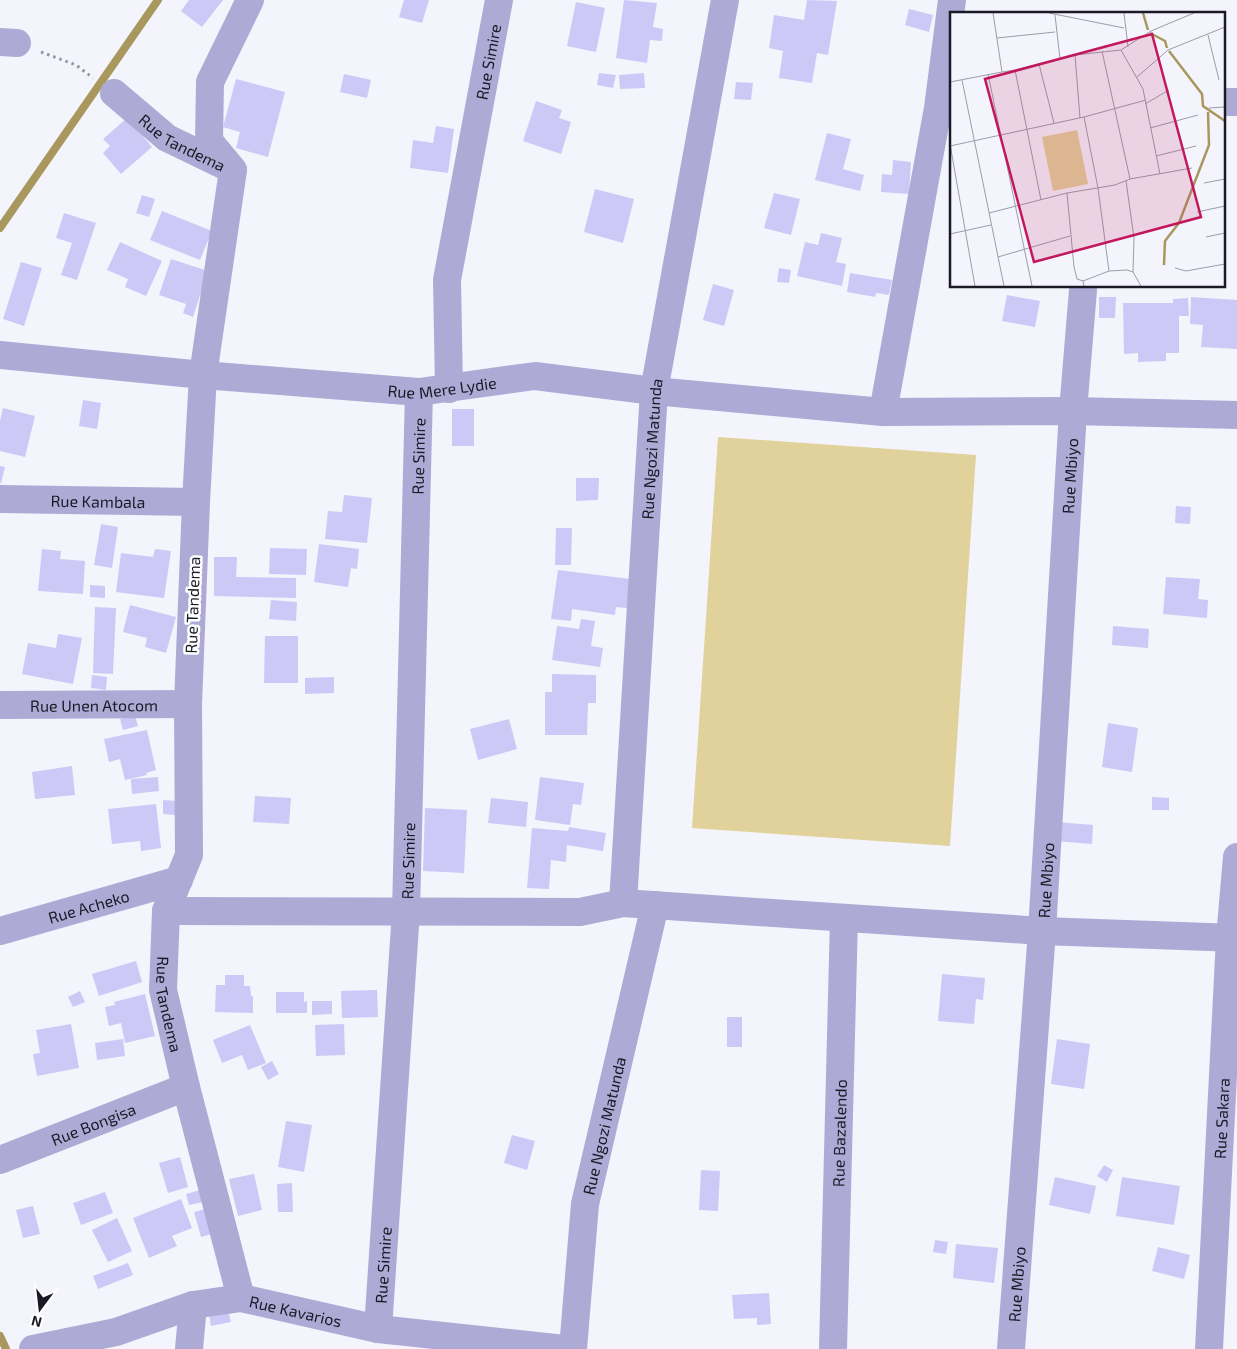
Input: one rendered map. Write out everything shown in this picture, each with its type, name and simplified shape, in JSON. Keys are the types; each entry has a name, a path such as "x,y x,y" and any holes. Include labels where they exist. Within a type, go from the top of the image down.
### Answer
{"street":[{"path":"233,170 210,141 210,82 250,0"},
{"name":"Rue Simire","path":"449,389 447,280 499,0"},
{"name":"Rue Ngozi Matunda","path":"623,903 654,391 725,0"},
{"path":"883,412 944,108 950,27"},
{"name":"Rue Tandema","path":"114,94 167,138 233,170 203,375 188,704 189,855 166,911 163,990 186,1087 241,1298"},
{"path":"1224,102 1237,102"},
{"name":"Rue Mbiyo","path":"1011,1349 1042,931 1073,411 1083,290"},
{"name":"Rue Mere Lydie","path":"0,355 203,375 418,392 535,376 654,391 883,412 1073,411 1237,415"},
{"name":"Rue Simire","path":"378,1329 406,911 418,392"},
{"name":"Rue Kambala","path":"0,499 196,502"},
{"name":"Rue Unen Atocom","path":"0,705 188,704"},
{"name":"Rue Sakara","path":"1209,1349 1234,938 1237,857"},
{"name":"Rue Acheko","path":"0,931 179,880"},
{"path":"166,911 580,912 623,903 1042,931 1234,938"},
{"name":"Rue Ngozi Matunda","path":"573,1349 585,1204 655,905"},
{"name":"Rue Bazalendo","path":"833,1349 844,918"},
{"name":"Rue Bongisa","path":"0,1160 186,1087"},
{"name":"Rue Kavarios","path":"33,1349 116,1332 193,1304 241,1298 378,1329 565,1349"},
{"path":"189,1349 193,1304"}],"path":[{"path":"8,43 76,65 114,94"}],"shaded area":[{"path":"718,437 976,455 950,846 692,828"}],"building":[{"path":"189,0 223,0 202,27 181,11"},
{"path":"404,0 429,0 422,23 399,17"},
{"path":"624,0 657,3 653,27 663,29 662,41 650,40 647,63 616,58"},
{"path":"807,0 837,1 828,55 817,53 812,83 779,78 783,51 769,48 774,15 804,20"},
{"path":"576,2 605,8 596,52 567,46"},
{"path":"909,9 933,15 929,32 905,25"},
{"path":"599,73 616,75 613,88 597,85"},
{"path":"644,73 645,88 620,89 619,75"},
{"path":"344,74 371,80 367,98 340,92"},
{"path":"236,79 285,92 268,157 236,148 240,132 223,127"},
{"path":"736,82 753,83 751,100 734,99"},
{"path":"536,101 562,110 559,118 571,122 561,154 523,141"},
{"path":"127,118 152,147 121,174 103,153 110,146 103,139"},
{"path":"436,126 454,129 448,173 410,168 413,140 433,143"},
{"path":"827,133 851,139 843,169 864,175 860,191 815,180"},
{"path":"893,160 911,162 909,194 881,192 882,174 892,175"},
{"path":"595,189 634,199 623,243 584,232"},
{"path":"774,193 800,199 791,235 764,228"},
{"path":"142,195 155,199 149,217 136,213"},
{"path":"162,211 212,231 200,260 150,240"},
{"path":"64,213 96,223 77,280 61,275 72,243 56,238"},
{"path":"821,233 842,238 836,262 846,264 842,286 797,276 805,242 818,245"},
{"path":"120,242 162,261 146,296 125,287 128,279 107,270"},
{"path":"171,259 208,271 193,317 183,313 186,304 159,295"},
{"path":"21,262 42,268 24,326 3,319"},
{"path":"779,268 791,270 789,283 777,282"},
{"path":"850,273 892,280 889,295 876,293 875,297 847,292"},
{"path":"713,284 734,290 724,326 703,320"},
{"path":"1007,295 1040,301 1035,327 1002,321"},
{"path":"1099,297 1116,297 1115,318 1099,318"},
{"path":"1191,297 1237,300 1237,349 1201,347 1203,325 1190,324"},
{"path":"1188,298 1189,316 1179,316 1179,353 1166,353 1166,361 1138,362 1138,353 1124,354 1123,303 1173,303 1173,299"},
{"path":"83,400 101,403 97,429 79,426"},
{"path":"3,408 35,416 25,457 0,451 0,421"},
{"path":"452,409 474,409 474,446 452,446"},
{"path":"0,466 5,467 1,483 0,483"},
{"path":"576,478 599,478 598,500 576,501"},
{"path":"344,495 372,498 367,543 325,539 328,511 342,512"},
{"path":"1176,506 1191,507 1190,524 1175,523"},
{"path":"101,524 118,527 112,568 94,565"},
{"path":"556,528 572,528 571,565 555,565"},
{"path":"319,544 359,549 357,569 351,568 348,587 314,582"},
{"path":"270,548 307,549 306,575 269,574"},
{"path":"42,549 61,551 60,559 85,561 83,594 38,591"},
{"path":"155,549 171,551 164,598 116,592 121,553 153,557"},
{"path":"214,557 237,557 236,577 296,578 296,598 214,596"},
{"path":"558,570 638,580 635,609 616,607 615,615 572,609 571,621 551,619"},
{"path":"1166,577 1200,579 1198,599 1208,600 1207,618 1163,614"},
{"path":"90,585 105,586 105,598 90,597"},
{"path":"271,600 297,602 296,621 269,619"},
{"path":"130,605 176,617 166,653 145,647 147,638 123,632"},
{"path":"95,607 116,608 113,674 93,673"},
{"path":"581,619 595,621 591,646 603,648 600,667 552,660 557,626 579,629"},
{"path":"1113,626 1149,629 1148,648 1112,645"},
{"path":"58,634 82,638 73,684 22,674 28,643 56,648"},
{"path":"265,636 298,636 298,683 264,683"},
{"path":"552,674 596,675 596,703 588,703 587,735 545,735 545,692 552,692"},
{"path":"92,675 107,677 106,690 91,688"},
{"path":"334,677 334,693 305,694 305,678"},
{"path":"135,715 138,726 123,730 120,719"},
{"path":"509,719 517,749 478,760 470,729"},
{"path":"1108,723 1138,728 1132,772 1102,767"},
{"path":"147,730 156,770 146,773 147,775 125,780 120,759 109,762 104,739"},
{"path":"72,766 75,795 35,799 32,772"},
{"path":"158,777 159,791 132,794 131,779"},
{"path":"540,777 584,783 581,805 573,804 570,825 535,820"},
{"path":"255,796 291,798 289,824 253,822"},
{"path":"1152,797 1169,798 1169,810 1152,810"},
{"path":"491,798 528,802 526,827 488,823"},
{"path":"163,800 177,801 176,815 163,814"},
{"path":"156,804 161,848 141,851 140,841 112,844 108,809"},
{"path":"425,808 467,810 464,873 423,871"},
{"path":"1057,822 1093,825 1092,844 1055,841"},
{"path":"569,827 606,833 603,851 567,845 566,862 551,860 549,889 527,888 532,828 568,831"},
{"path":"136,961 142,982 99,996 92,974"},
{"path":"942,974 985,978 983,1000 976,999 974,1024 938,1021"},
{"path":"225,975 244,975 244,986 250,986 251,996 253,996 253,1013 215,1012 216,985 225,985"},
{"path":"377,990 378,1017 342,1018 341,991"},
{"path":"80,991 85,1002 73,1007 68,997"},
{"path":"276,992 304,992 304,1002 307,1001 307,1013 276,1013"},
{"path":"145,994 155,1036 125,1043 121,1023 109,1026 105,1007 115,1005 114,1002"},
{"path":"312,1001 332,1001 332,1014 312,1015"},
{"path":"727,1017 742,1017 742,1047 727,1047"},
{"path":"71,1024 79,1068 37,1076 33,1054 40,1053 36,1030"},
{"path":"344,1024 345,1055 316,1056 315,1025"},
{"path":"250,1025 266,1063 248,1070 242,1055 222,1063 213,1040"},
{"path":"123,1039 125,1056 97,1060 95,1043"},
{"path":"1057,1039 1090,1044 1084,1089 1051,1084"},
{"path":"272,1061 279,1074 268,1080 261,1067"},
{"path":"286,1121 312,1125 304,1172 278,1167"},
{"path":"512,1135 535,1141 527,1170 504,1163"},
{"path":"180,1157 188,1187 168,1193 159,1163"},
{"path":"1104,1165 1113,1170 1107,1182 1097,1176"},
{"path":"701,1170 720,1171 718,1211 699,1210"},
{"path":"254,1174 262,1210 238,1216 229,1179"},
{"path":"1055,1177 1096,1186 1090,1214 1049,1205"},
{"path":"1122,1177 1180,1186 1174,1225 1116,1216"},
{"path":"292,1183 293,1212 278,1212 277,1184"},
{"path":"200,1190 203,1202 189,1205 186,1194"},
{"path":"105,1192 113,1213 81,1225 73,1203"},
{"path":"181,1199 192,1228 172,1236 177,1246 149,1258 133,1218"},
{"path":"33,1206 40,1234 23,1238 16,1210"},
{"path":"210,1208 216,1233 201,1237 194,1212"},
{"path":"117,1218 132,1251 108,1262 92,1230"},
{"path":"935,1240 948,1242 946,1254 933,1252"},
{"path":"956,1244 998,1248 994,1283 953,1278"},
{"path":"1158,1247 1190,1255 1184,1279 1152,1271"},
{"path":"128,1263 133,1275 98,1289 93,1276"},
{"path":"769,1293 771,1324 757,1325 757,1318 734,1319 732,1295"},
{"path":"227,1306 231,1322 211,1326 208,1310"}],"waterway":[{"path":"0,228 158,0"},
{"path":"0,1336 6,1349"}]}
